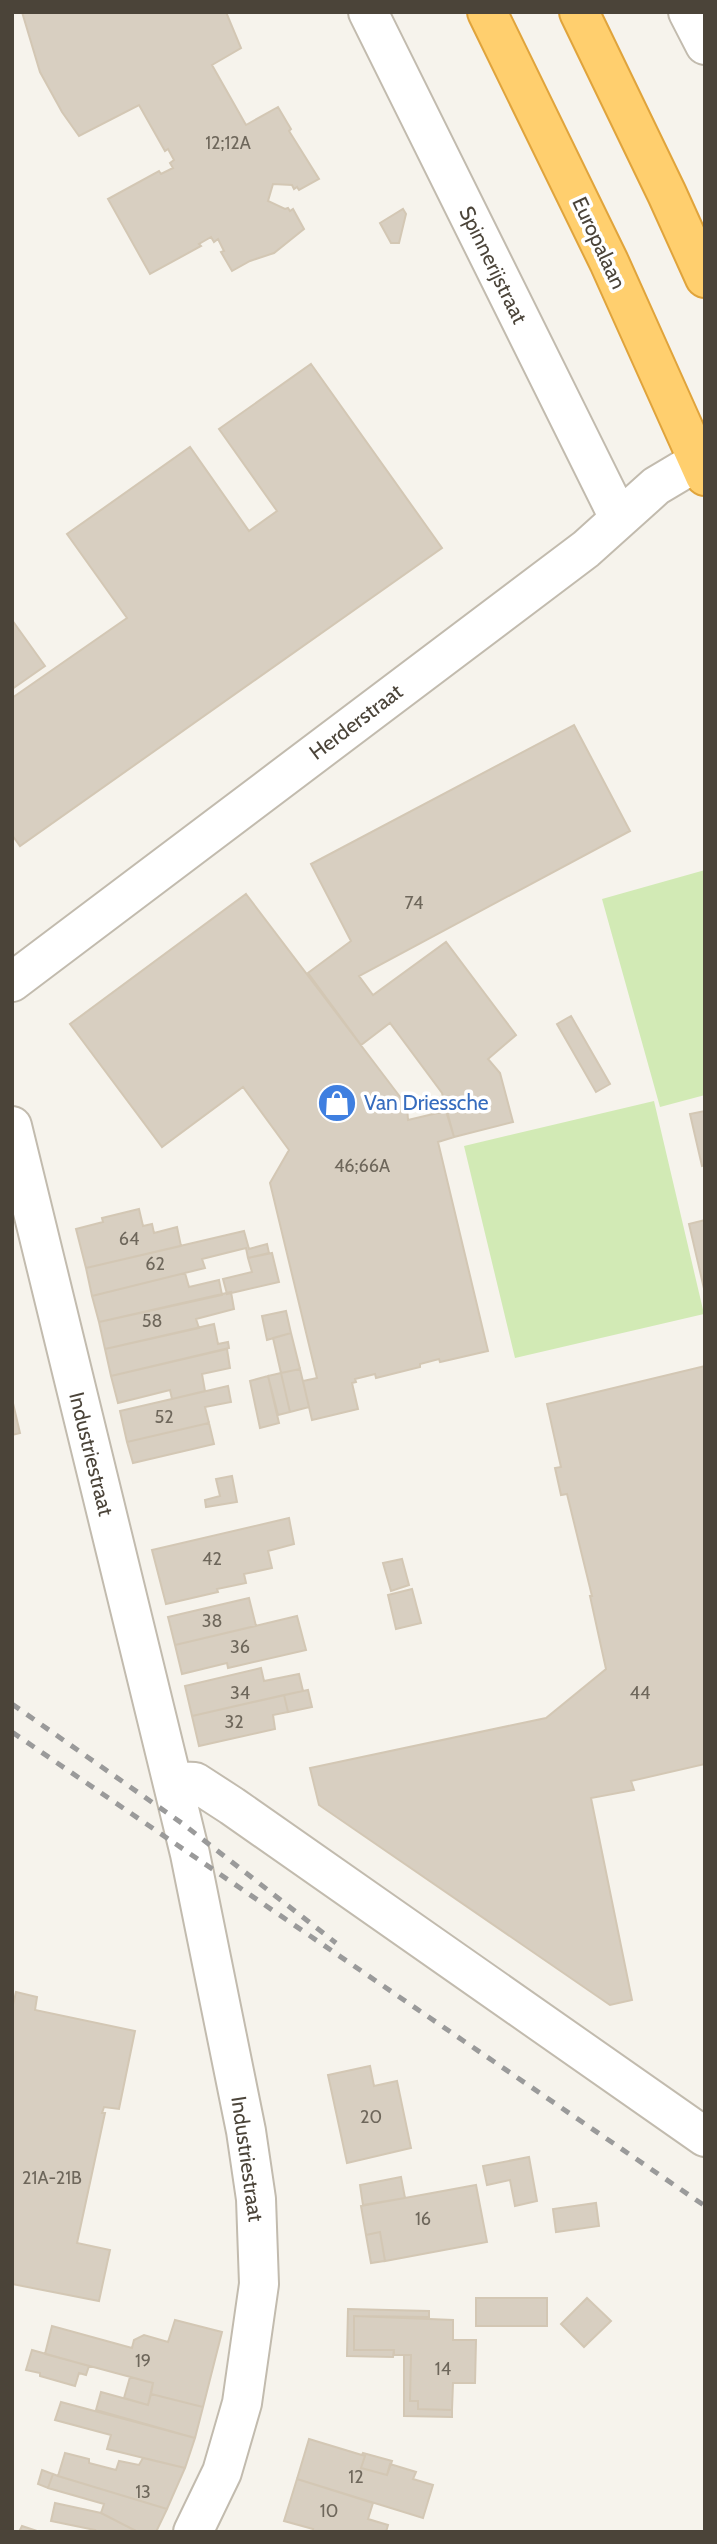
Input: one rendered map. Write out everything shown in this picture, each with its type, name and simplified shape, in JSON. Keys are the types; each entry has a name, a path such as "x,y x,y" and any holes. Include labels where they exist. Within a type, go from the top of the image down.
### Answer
{"highway":[{"name":"Europalaan","path":"487,12 609,262 701,468"},
{"path":"579,12 705,278"}],"street":[{"name":"Spinnerijstraat","path":"368,12 619,518"},
{"path":"688,12 705,45"},
{"name":"Herderstraat","path":"12,982 586,549 656,486 701,468"},
{"name":"Industriestraat","path":"12,1126 190,1854 246,2131 256,2199 259,2284 242,2403 222,2472 193,2532"},
{"path":"173,1781 195,1782 232,1806 705,2137"}],"green space":[{"path":"705,870 705,1095 660,1107 602,899"},
{"path":"654,1101 704,1314 515,1358 464,1146"}],"building":[{"path":"22,12 226,12 241,48 212,65 246,125 278,107 291,129 289,131 319,179 299,190 292,185 273,184 268,201 290,211 293,209 304,229 274,253 250,261 232,271 221,252 224,251 218,239 214,242 211,237 199,244 201,246 150,274 108,199 159,171 161,174 173,168 170,163 174,160 168,149 165,151 139,105 79,136 40,72"},
{"path":"403,209 406,214 399,243 391,243 380,223"},
{"path":"311,364 442,548 20,846 12,835 12,698 127,618 67,534 190,447 249,531 277,511 219,429"},
{"path":"12,620 45,666 12,689"},
{"path":"574,725 630,831 359,976 373,995 446,942 516,1035 488,1059 500,1073 513,1122 454,1137 442,1093 390,1023 361,1045 308,973 351,941 311,864"},
{"path":"246,894 407,1106 408,1120 446,1111 454,1137 438,1142 488,1351 440,1362 439,1359 420,1364 420,1367 376,1378 375,1374 355,1379 356,1382 352,1383 358,1409 312,1420 303,1381 317,1378 270,1183 289,1150 243,1087 162,1147 70,1024"},
{"path":"571,1016 610,1084 596,1092 557,1024"},
{"path":"705,1111 705,1165 702,1166 690,1114"},
{"path":"139,1209 143,1226 152,1224 154,1233 177,1227 181,1246 86,1268 76,1229 103,1222 102,1218"},
{"path":"705,1220 705,1293 689,1224"},
{"path":"244,1231 249,1249 267,1244 269,1253 248,1258 246,1248 202,1259 205,1268 92,1296 86,1268"},
{"path":"272,1253 279,1282 227,1294 223,1279 252,1272 248,1258"},
{"path":"185,1273 189,1287 219,1280 222,1295 99,1322 92,1296"},
{"path":"231,1292 234,1309 196,1319 199,1328 105,1349 99,1322"},
{"path":"286,1311 291,1333 267,1340 262,1316"},
{"path":"214,1324 218,1344 228,1342 229,1348 111,1376 105,1349"},
{"path":"291,1333 300,1369 281,1373 273,1338"},
{"path":"227,1349 230,1368 202,1374 205,1391 172,1399 170,1390 118,1403 111,1376"},
{"path":"705,1366 705,1764 631,1781 634,1790 591,1798 632,2000 610,2005 319,1805 310,1768 546,1718 606,1669 592,1596 567,1494 561,1495 555,1468 561,1467 547,1404"},
{"path":"300,1369 309,1407 290,1412 281,1373"},
{"path":"281,1373 290,1412 278,1415 268,1376"},
{"path":"268,1376 279,1423 260,1428 250,1381"},
{"path":"228,1386 231,1402 205,1407 209,1423 127,1442 120,1411"},
{"path":"12,1399 20,1433 12,1435"},
{"path":"209,1423 214,1444 133,1463 127,1442"},
{"path":"232,1476 237,1502 206,1507 205,1500 220,1496 216,1479"},
{"path":"289,1518 294,1544 268,1551 272,1568 244,1574 246,1583 166,1604 152,1550"},
{"path":"402,1559 409,1585 391,1591 383,1563"},
{"path":"412,1589 421,1623 396,1629 388,1595"},
{"path":"249,1598 256,1626 175,1645 168,1617"},
{"path":"297,1616 306,1650 228,1668 227,1663 182,1674 175,1645"},
{"path":"261,1668 264,1681 299,1674 303,1691 192,1716 185,1686"},
{"path":"308,1690 312,1707 288,1712 284,1695"},
{"path":"284,1695 288,1712 273,1715 275,1729 199,1746 192,1716"},
{"path":"16,1992 37,1997 35,2010 135,2031 119,2109 104,2107 102,2113 105,2113 77,2243 110,2250 99,2301 12,2284 12,2009"},
{"path":"370,2066 374,2086 397,2081 411,2148 347,2163 328,2075"},
{"path":"529,2157 537,2201 515,2206 510,2180 487,2185 483,2166"},
{"path":"401,2177 405,2198 363,2205 360,2185"},
{"path":"476,2185 487,2242 385,2261 380,2232 366,2235 361,2206"},
{"path":"596,2203 599,2226 556,2232 553,2209"},
{"path":"380,2232 385,2261 371,2263 366,2235"},
{"path":"476,2298 547,2298 547,2326 476,2326"},
{"path":"587,2298 611,2321 584,2347 561,2324"},
{"path":"348,2309 429,2311 429,2317 354,2316 354,2350 394,2350 393,2357 347,2356"},
{"path":"354,2316 453,2320 453,2340 476,2340 475,2383 453,2383 452,2410 418,2409 418,2401 410,2401 411,2355 394,2355 394,2350 354,2350"},
{"path":"175,2320 222,2332 203,2407 151,2394 153,2383 45,2354 52,2326 132,2348 134,2340 144,2335 168,2342"},
{"path":"32,2350 89,2366 86,2375 79,2373 75,2386 26,2370"},
{"path":"404,2355 411,2355 410,2401 418,2401 418,2409 452,2410 452,2417 404,2416"},
{"path":"130,2377 153,2383 148,2405 124,2398"},
{"path":"101,2392 148,2405 151,2394 203,2407 195,2438 96,2410"},
{"path":"61,2402 195,2438 185,2468 107,2449 111,2435 55,2420"},
{"path":"309,2439 365,2456 361,2468 387,2475 390,2464 416,2472 413,2479 433,2485 423,2518 297,2479"},
{"path":"65,2453 116,2470 119,2461 139,2465 143,2458 185,2468 167,2509 58,2476"},
{"path":"363,2453 392,2461 387,2475 361,2468 365,2456"},
{"path":"42,2470 53,2474 48,2488 38,2484"},
{"path":"53,2474 167,2509 156,2532 138,2532 101,2513 104,2504 48,2488"},
{"path":"297,2479 373,2503 368,2519 388,2525 386,2532 312,2532 313,2529 284,2521"},
{"path":"55,2503 101,2513 138,2532 94,2532 95,2530 51,2521"},
{"path":"22,2526 40,2532 19,2532"}],"railway":[{"path":"12,1704 183,1824 336,1943"},
{"path":"12,1732 705,2206"}],"place":[{"name":"Van Driessche","path":"337,1103"}]}
